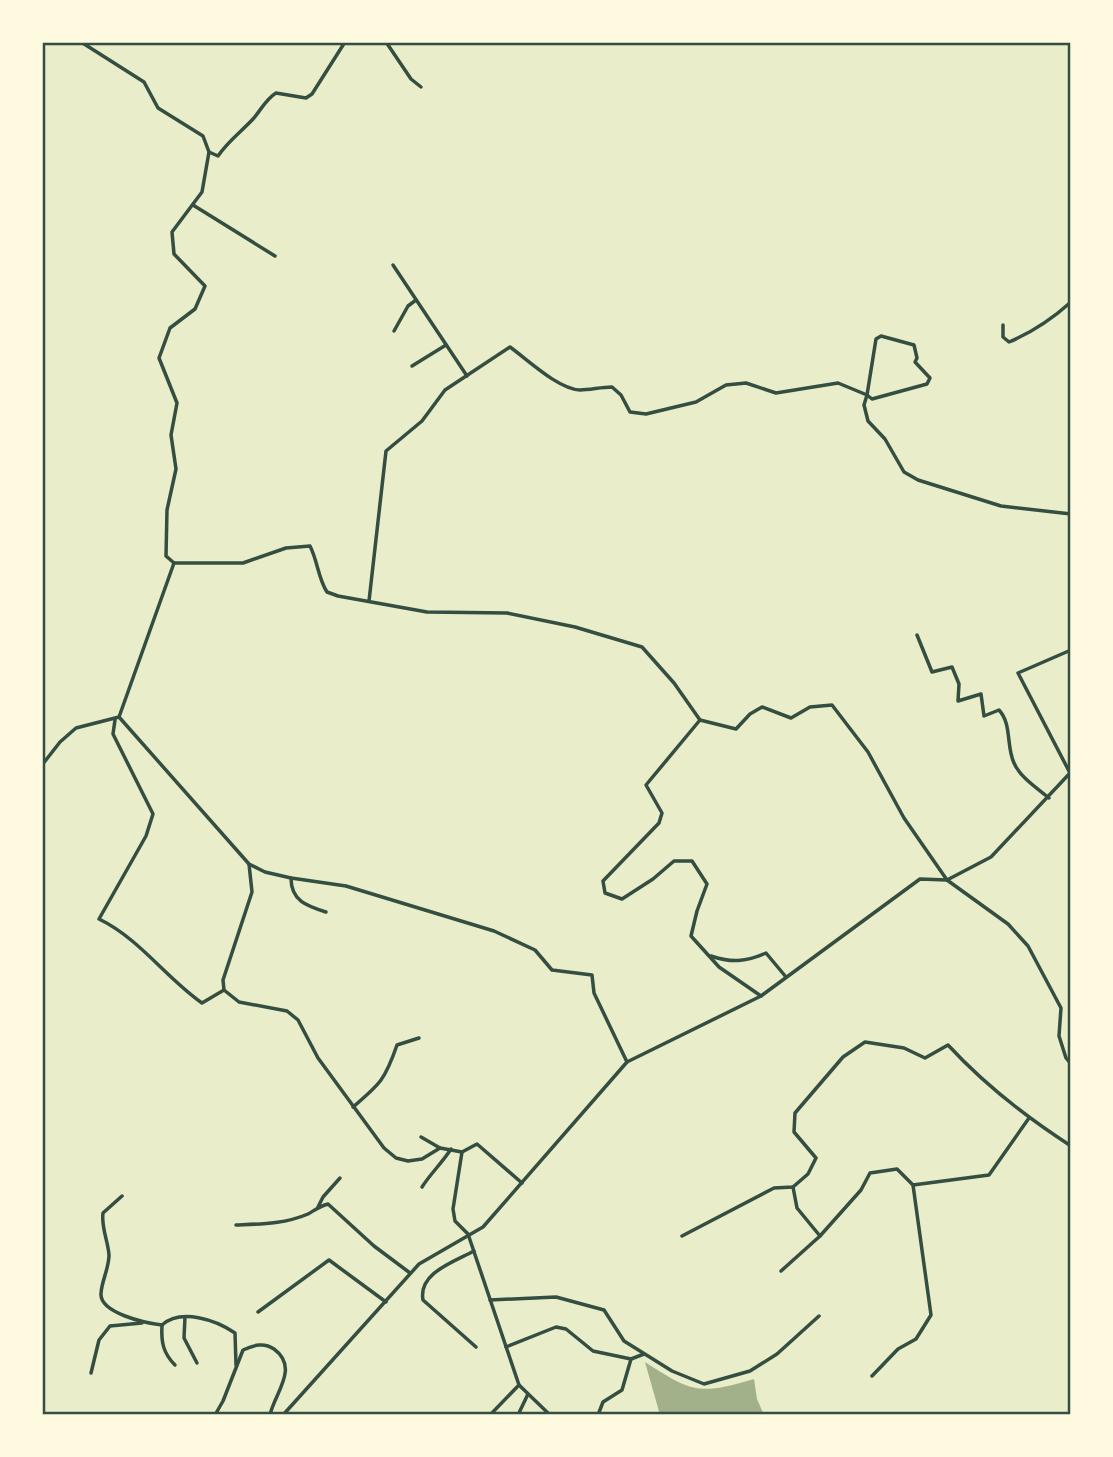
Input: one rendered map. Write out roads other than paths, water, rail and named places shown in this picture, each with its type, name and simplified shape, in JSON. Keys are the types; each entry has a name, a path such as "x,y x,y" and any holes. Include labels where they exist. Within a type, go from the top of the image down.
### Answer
{"street":[{"path":"81,42 144,82 158,108 203,136 209,152 202,192 172,232 174,254 205,286 195,309 170,328 159,358 177,403 171,435 176,468 167,510 166,556 174,563 243,563 286,548 310,546 318,562 320,581 327,592 427,612 507,613 575,627 642,647 674,683 700,720 736,729 750,714 762,707 791,718 810,707 832,705 869,752 904,818 947,880 1008,924 1028,946 1061,1008 1059,1036 1066,1058 1071,1064"},
{"path":"209,152 218,156 228,140 253,119 276,93 306,99 312,94 345,42"},
{"path":"386,42 411,79 421,87"},
{"path":"192,205 275,256"},
{"path":"393,265 467,376"},
{"path":"394,331 408,306 416,300"},
{"path":"1003,324 1003,337 1009,342 1028,334 1071,302"},
{"path":"369,601 386,451 422,421 445,390 510,347 562,386 580,390 599,386 612,387 630,412 646,414 696,402 726,385 746,383 776,393 838,383 867,395 872,398 926,384 930,378 915,362 917,358 914,345 881,336 876,339 867,395 863,405 868,421 885,439 904,472 918,480 1001,506 1071,514"},
{"path":"412,366 446,345"},
{"path":"174,563 113,734 153,814 146,836 99,919 131,937 181,988 202,1003 224,990"},
{"path":"917,635 932,672 952,667 959,684 958,701 981,694 984,716 999,710 1004,716 1013,762 1019,771 1049,798"},
{"path":"283,1415 419,1264 484,1227 627,1062 761,996 920,879 947,880 991,857 1071,773 1018,673 1071,650"},
{"path":"42,765 76,729 117,719"},
{"path":"117,719 249,864 265,872 290,878 346,886 494,931 534,950 552,970 592,975 594,993 627,1062"},
{"path":"700,720 646,785 662,813 659,823 603,881 605,893 622,899 653,879 674,861 692,861 707,884 691,936 719,967 761,996"},
{"path":"249,864 252,892 223,980 224,990 239,1002 287,1011 298,1020 318,1058 384,1148 396,1158 408,1161 422,1159 440,1148"},
{"path":"290,878 291,888 301,903 326,912"},
{"path":"709,956 729,962 751,960 766,953 786,977"},
{"path":"353,1107 378,1087 390,1068 397,1045 419,1038"},
{"path":"682,1236 774,1188 793,1186 808,1174 816,1158 794,1132 795,1113 843,1057 865,1042 904,1048 925,1058 947,1045 971,1070 1029,1118 1071,1146"},
{"path":"913,1185 989,1175 1029,1118"},
{"path":"421,1137 440,1148 462,1152 477,1144 522,1183"},
{"path":"422,1187 451,1149"},
{"path":"462,1152 453,1209 455,1221 468,1234 519,1385 550,1415"},
{"path":"781,1271 820,1236 861,1190 870,1173 897,1169 913,1185 931,1315 916,1339 898,1349 872,1376"},
{"path":"318,1207 340,1178"},
{"path":"793,1186 797,1208 820,1236"},
{"path":"122,1196 103,1213 109,1259 100,1295 102,1304 108,1309 145,1323"},
{"path":"236,1225 277,1223 309,1213 328,1203 374,1246 410,1273"},
{"path":"474,1251 433,1274 421,1290 423,1300 476,1347"},
{"path":"257,1312 329,1260 386,1302"},
{"path":"491,1300 556,1297 604,1310 624,1341 672,1371 704,1384 750,1371 777,1354 819,1316"},
{"path":"90,1373 99,1340 110,1326 145,1323 162,1325 168,1320 185,1317 205,1319 235,1333 236,1364"},
{"path":"185,1317 184,1338 197,1363"},
{"path":"162,1325 165,1355 175,1365"},
{"path":"506,1347 556,1327 566,1329 593,1351 631,1359 644,1353"},
{"path":"215,1415 243,1350 256,1344 269,1346 282,1355 286,1364 284,1378 270,1415"},
{"path":"598,1415 603,1402 622,1390 631,1359"},
{"path":"490,1415 519,1385"},
{"path":"517,1415 528,1394"}]}
